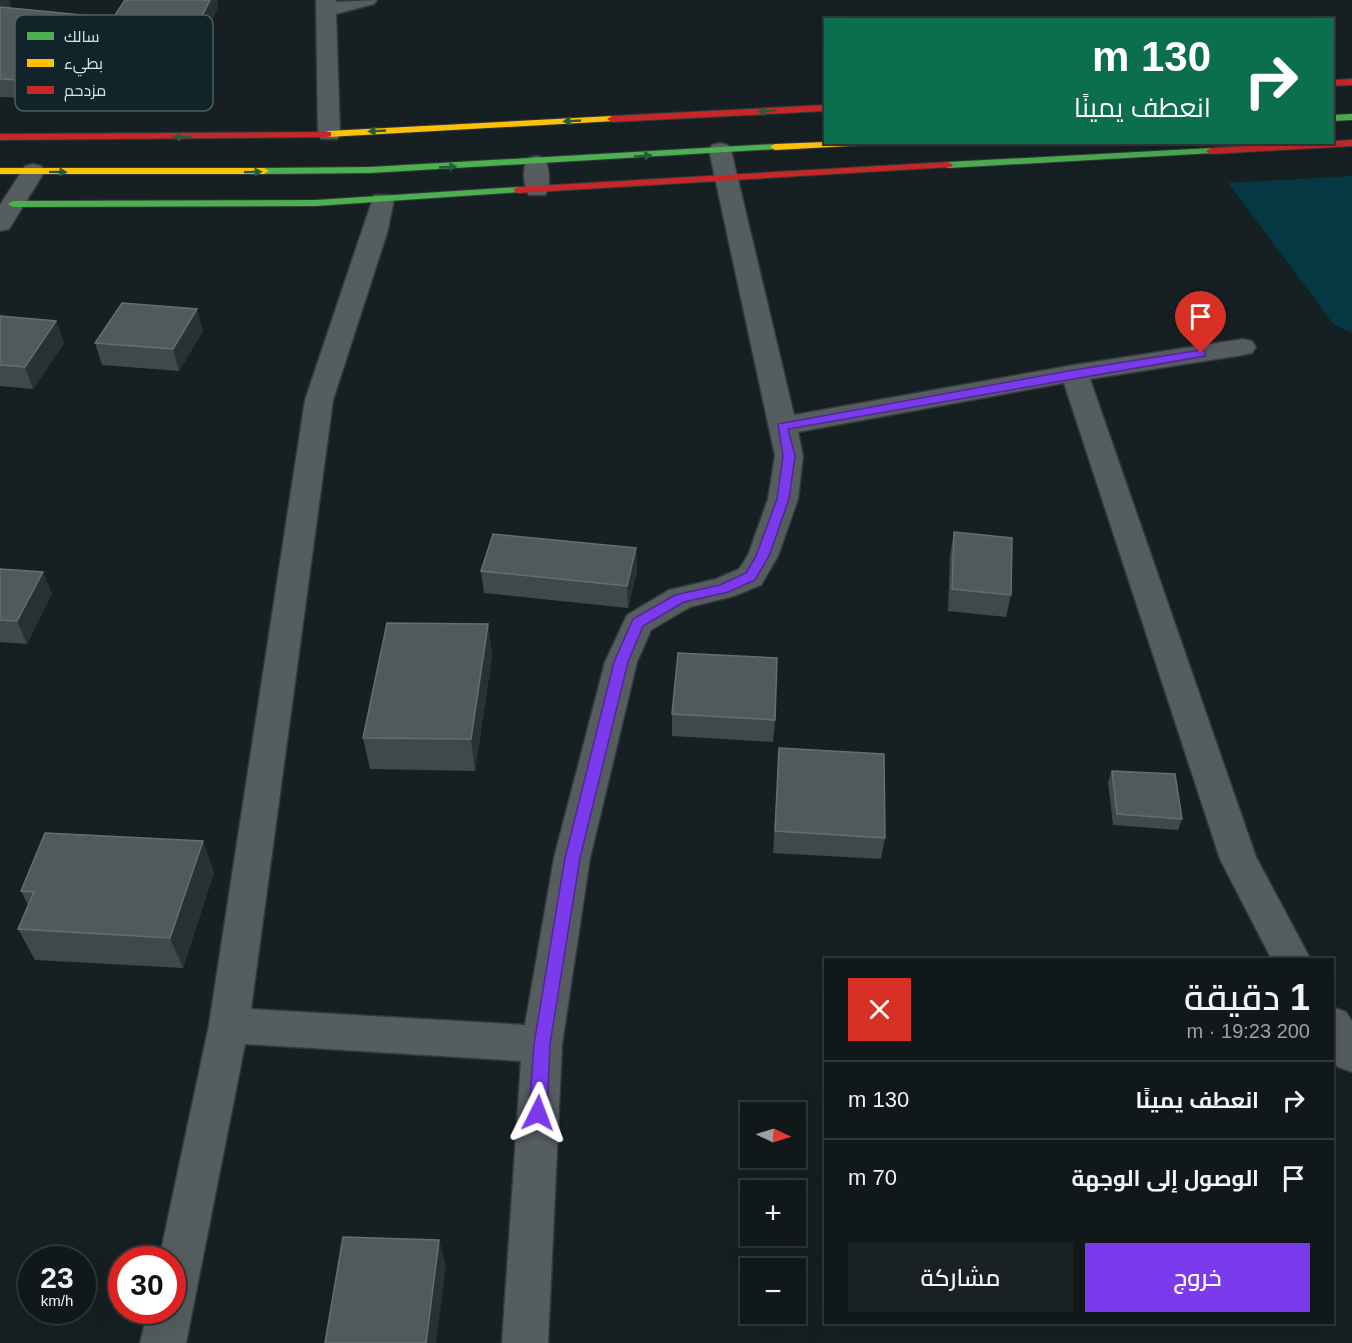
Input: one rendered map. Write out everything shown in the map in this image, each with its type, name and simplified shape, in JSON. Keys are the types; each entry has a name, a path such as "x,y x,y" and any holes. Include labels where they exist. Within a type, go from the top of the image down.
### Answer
{"main road":[{"path":"1334,83 1352,82"},
{"path":"0,137 329,134 824,108"},
{"path":"1334,118 1352,117"},
{"path":"1334,144 1352,143"},
{"path":"0,171 155,173 370,170 536,163 832,144"},
{"path":"13,204 316,204 726,177 1334,144"}],"street":[{"path":"329,134 326,5 367,0"},
{"path":"525,1343 542,1044 572,858 621,662 638,623 680,598 723,588 750,577 763,556 783,499 789,456 720,150"},
{"path":"536,163 537,190"},
{"path":"0,224 33,171"},
{"path":"184,1246 229,1025 319,400 375,233 382,200"},
{"path":"782,426 1074,373 1243,347"},
{"path":"1074,373 1238,859 1291,958"},
{"path":"229,1025 542,1044"},
{"path":"1334,1028 1352,1054"},
{"path":"163,1343 168,1324"}],"shaded area":[{"path":"1352,176 1352,333 1334,325 1228,183"}],"building":[{"path":"125,0 210,0 202,15 115,15"},
{"path":"0,7 82,15 15,15 15,80 0,79"},
{"path":"122,303 197,309 173,349 95,343"},
{"path":"0,316 56,321 25,367 0,365"},
{"path":"954,532 1012,538 1011,595 952,589"},
{"path":"493,534 636,548 627,586 481,571"},
{"path":"0,569 43,572 17,621 0,620"},
{"path":"387,623 488,624 471,739 363,738"},
{"path":"678,653 777,658 775,720 672,714"},
{"path":"779,748 884,754 885,838 775,831"},
{"path":"1112,771 1175,774 1182,819 1117,814"},
{"path":"45,833 203,841 170,938 18,929 34,892 21,891"},
{"path":"343,1237 439,1240 426,1343 325,1343"}],"traffic: fast":[{"path":"1334,118 1352,117"},
{"path":"264,171 370,170 775,147"},
{"path":"948,165 1211,151"},
{"path":"13,204 316,203 518,190"}],"traffic: slow":[{"path":"328,134 612,119"},
{"path":"775,147 831,144"},
{"path":"0,171 264,171"}],"traffic: jam":[{"path":"1334,83 1352,82"},
{"path":"612,119 824,108"},
{"path":"0,137 328,134"},
{"path":"1211,151 1352,143"},
{"path":"518,190 948,165"}],"route":[{"path":"538,1113 542,1044 572,858 621,662 638,623 680,598 723,588 750,577 763,556 783,499 789,456 782,426 1074,373 1201,353"}]}
